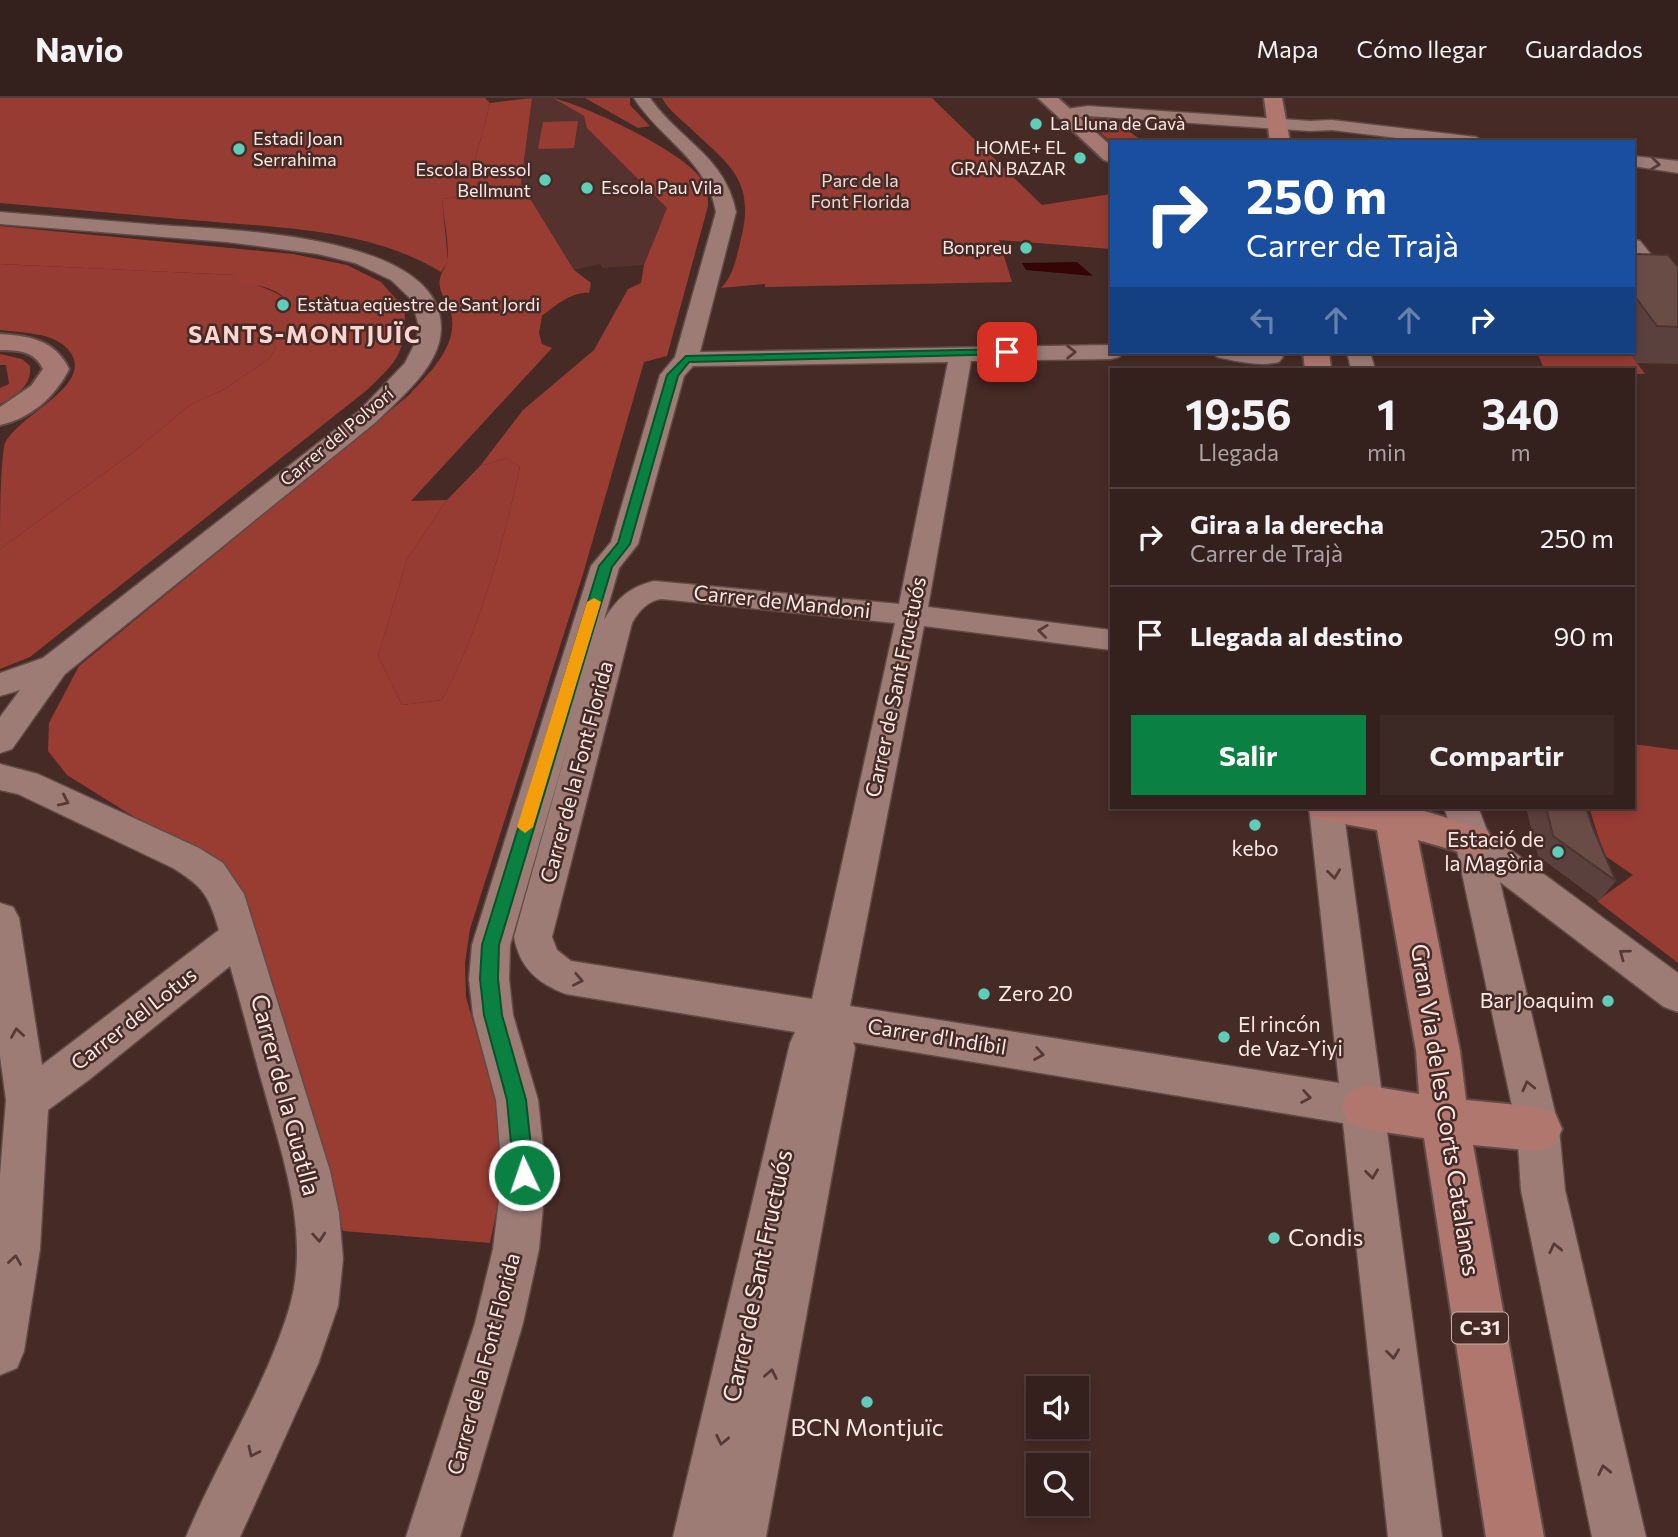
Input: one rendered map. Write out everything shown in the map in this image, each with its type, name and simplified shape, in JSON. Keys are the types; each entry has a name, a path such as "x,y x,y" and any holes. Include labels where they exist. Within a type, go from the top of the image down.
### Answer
{"main road":[{"path":"1273,98 1278,133"},
{"path":"1348,809 1467,824"},
{"name":"Gran Via de les Corts Catalanes","path":"1393,813 1438,1051 1445,1120 1515,1537"},
{"path":"1364,1107 1445,1120 1538,1129"}],"street":[{"name":"Carrer de la Font Florida","path":"433,1537 499,1323 516,1250 524,1175 517,1100 493,1015 489,979 491,945 606,566 624,544 673,375 686,359 726,212 725,195 715,176 679,137 647,108 642,98"},
{"path":"1047,98 1088,111 1242,130 1278,133 1310,126 1332,125 1459,140"},
{"path":"1238,103 1242,130"},
{"path":"1068,106 1110,155"},
{"path":"1635,161 1678,167"},
{"name":"Carrer del Polvorí","path":"0,218 242,237 325,248 373,262 408,281 425,303 430,328 425,347 416,363 396,389 367,417 54,666 0,741"},
{"path":"1635,247 1670,284 1678,302"},
{"path":"0,342 40,348 52,357 56,369 50,384 3,421"},
{"path":"686,359 1110,352"},
{"name":"Carrer de Sant Fructuós","path":"700,1537 810,1042 827,1020 912,615 961,353"},
{"path":"1238,354 1271,359"},
{"path":"624,544 633,567 655,589"},
{"name":"Carrer de la Font Florida","path":"533,937 617,623 625,608 638,597 655,589"},
{"name":"Carrer de Mandoni","path":"655,589 912,615 1110,640"},
{"name":"Carrer del Polvorí","path":"0,685 54,666"},
{"name":"Carrer de la Guatlla","path":"0,777 26,783 186,858 210,873 226,894 308,1171 317,1213 320,1259 314,1306 294,1364 213,1537"},
{"path":"1326,809 1415,1537"},
{"path":"1467,824 1678,995"},
{"path":"1467,824 1538,1129 1543,1190 1619,1537"},
{"path":"0,918 27,1100 17,1249 0,1351"},
{"name":"Carrer del Lotus","path":"27,1100 75,1066 239,936"},
{"name":"Carrer d'Indíbil","path":"533,937 535,949 542,961 551,971 566,977 1364,1107"},
{"name":"Carrer de Sant Fructuós","path":"739,1537 835,1048 827,1020"}],"shaded area":[{"name":"Escola Pau Vila","path":"532,98 553,98 584,116 664,200 667,208 644,265 603,268 600,264 574,270 521,184"},
{"path":"532,98 521,184 574,270 591,283 589,293 576,294 542,316 539,333 542,344 552,348 411,501 447,500 407,559 378,656 402,705 442,700 468,644 489,587 520,467 506,458 480,466 523,410 594,350 628,289 641,283 644,265 667,208 587,128 584,116 553,98 609,119 673,154 702,180 708,206 667,356 644,362 583,574 470,929 465,963 466,997 498,1108 504,1174 490,1243 343,1231 263,965 229,870 195,848 139,820 67,775 48,751 49,723 79,666 409,395 434,368 447,347 452,324 450,309 439,283 448,257 442,199 466,196 490,103"},
{"path":"0,226 293,254 347,265 381,282 405,309 403,337 398,356 367,390 30,657 0,669 0,549 132,453 190,405 225,389 269,359 276,348 272,341 281,338 286,331 291,310 279,293 260,286 242,285 236,275 0,264"},
{"path":"1077,262 1093,276 1026,270 1022,263"}],"green space":[{"name":"Estadi Joan Serrahima","path":"0,98 485,98 490,103 466,196 442,199 448,261 441,272 385,247 325,233 0,203"},
{"path":"585,98 630,98 630,105 650,126 638,128"},
{"name":"Parc de la Font Florida","path":"662,98 932,98 1042,205 1110,194 1110,249 999,240 1012,282 765,287 765,284 721,288 732,272 741,239 745,201 741,187 726,163"},
{"path":"1107,115 1140,140 1110,141 1088,122 1088,118"},
{"path":"578,121 574,148 538,149 543,122"},
{"path":"0,264 236,275 281,296 289,303 292,311 290,323 281,338 272,341 276,348 269,359 225,389 190,405 132,453 0,549 4,446 21,424 60,392 70,381 75,369 68,349 51,338 0,330"},
{"path":"0,354 22,359 30,366 30,373 26,385 0,404 0,388 9,384 6,365 0,365"},
{"path":"1538,354 1630,354 1645,374 1635,374 1635,368 1544,368"},
{"path":"506,458 520,467 498,557 468,644 442,700 402,705 378,656 407,559 447,500 480,466"},
{"path":"1635,744 1678,750 1678,963 1597,901 1633,875 1604,855 1590,809 1635,809"}],"building":[{"path":"1635,254 1668,255 1678,267 1678,327 1657,326 1635,297"},
{"path":"1546,809 1587,809 1616,881 1553,836"}],"slow traffic":[{"path":"525,827 594,602"}],"place":[{"name":"La Lluna de Gavà","path":"1036,124"},
{"name":"Estadi Joan Serrahima","path":"239,149"},
{"name":"HOME+ EL GRAN BAZAR","path":"1080,158"},
{"name":"Escola Bressol Bellmunt","path":"545,180"},
{"name":"Escola Pau Vila","path":"587,188"},
{"name":"Bonpreu","path":"1026,248"},
{"name":"Estàtua eqüestre de Sant Jordi","path":"283,305"},
{"name":"kebo","path":"1255,825"},
{"name":"Estació de la Magòria","path":"1558,852"},
{"name":"Zero 20","path":"984,994"},
{"name":"Bar Joaquim","path":"1608,1001"},
{"name":"El rincón de Vaz-Yiyi","path":"1224,1037"},
{"name":"Condis","path":"1274,1238"},
{"name":"BCN Montjuïc","path":"867,1402"}],"district":[{"name":"SANTS-MONTJUÏC","path":"305,335"}],"route":[{"path":"524,1175 517,1100 493,1015 489,979 491,945 498,914 606,566 624,544 673,375 686,359 1007,352"}]}
